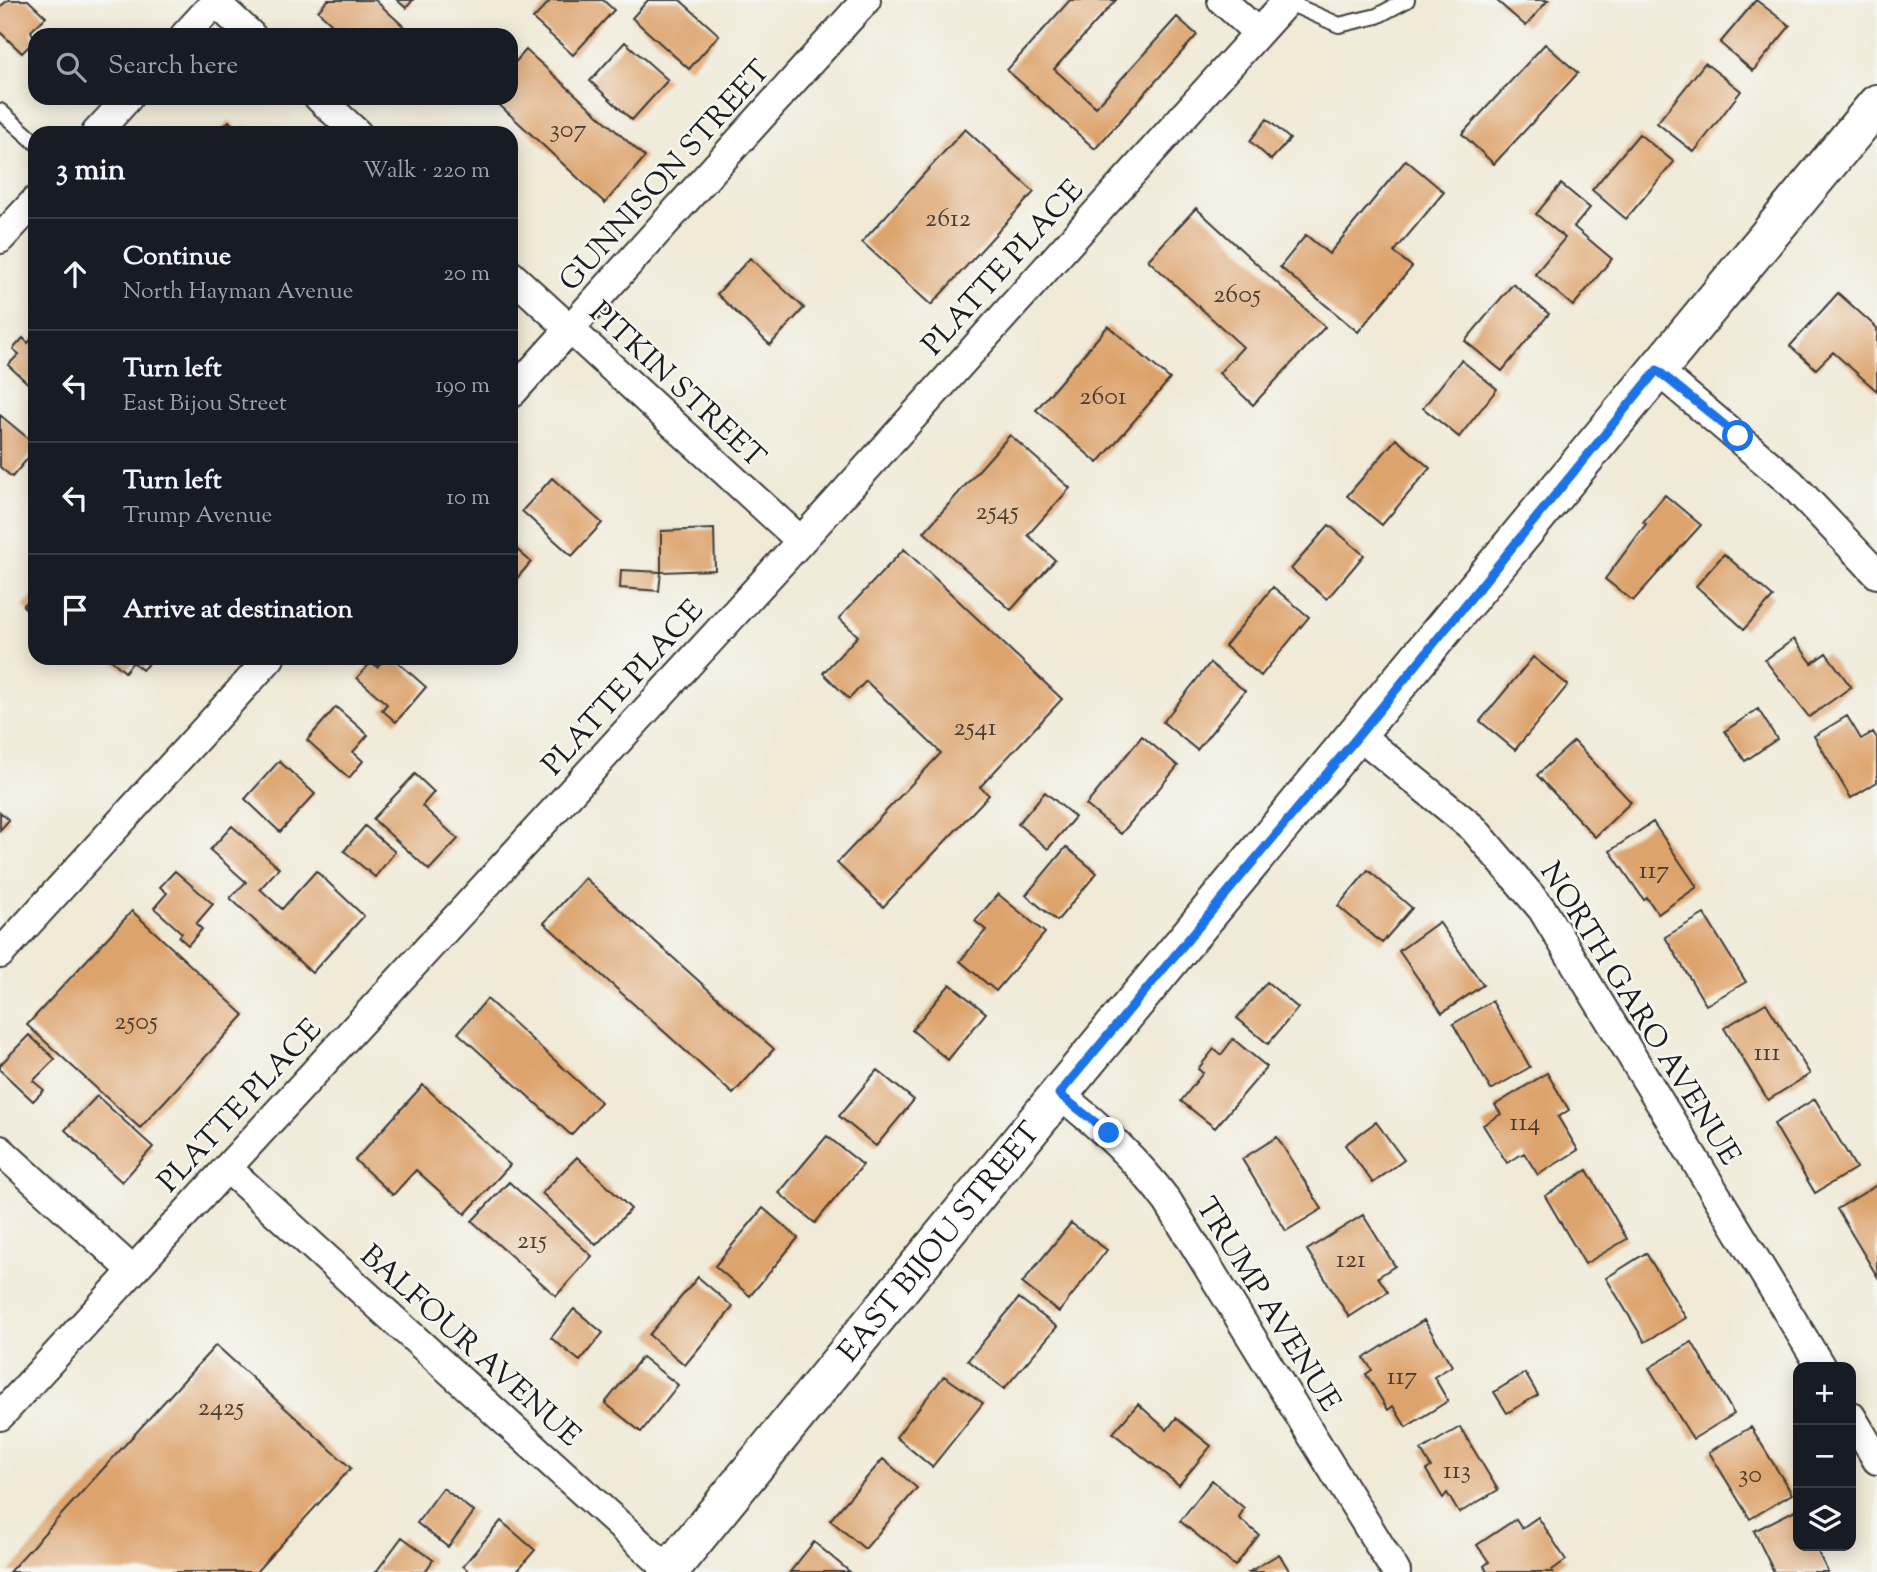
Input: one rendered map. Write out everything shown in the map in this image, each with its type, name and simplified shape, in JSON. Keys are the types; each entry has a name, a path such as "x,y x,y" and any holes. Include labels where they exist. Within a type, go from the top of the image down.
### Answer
{"street":[{"name":"GUNNISON STREET","path":"518,386 866,0"},
{"path":"1222,0 1258,33"},
{"path":"191,28 215,1 244,28"},
{"name":"PLATTE PLACE","path":"0,1416 801,541 1287,1"},
{"name":"EAST BIJOU STREET","path":"669,1571 1059,1094 1359,735 1877,104"},
{"path":"102,126 122,105"},
{"path":"327,105 349,126"},
{"path":"2,232 28,208"},
{"name":"PITKIN STREET","path":"518,281 801,541"},
{"path":"1657,370 1791,483 1877,573"},
{"path":"0,954 264,665"},
{"name":"NORTH GARO AVENUE","path":"1359,735 1473,828 1542,909 1818,1362"},
{"name":"TRUMP AVENUE","path":"1059,1094 1109,1133 1142,1167 1168,1202 1396,1572"},
{"path":"0,1150 132,1270"},
{"name":"BALFOUR AVENUE","path":"227,1168 669,1571"},
{"path":"1856,1424 1877,1460"}],"lane":[{"path":"1287,1 1339,25 1377,16 1407,0"},
{"path":"0,111 28,136"}],"building":[{"path":"8,0 28,0 46,17 34,28 28,28 28,47 22,53 0,32 0,7"},
{"path":"328,0 375,0 405,28 336,28 318,11"},
{"path":"397,0 413,0 406,8"},
{"path":"551,0 603,0 614,10 573,55 533,19"},
{"path":"648,0 680,0 719,35 689,69 632,18"},
{"path":"1070,0 1116,0 1054,69 1096,107 1177,17 1197,35 1095,149 1007,70"},
{"path":"1496,0 1548,0 1526,26"},
{"path":"1756,0 1790,26 1753,71 1720,43"},
{"path":"625,42 668,80 632,120 590,81"},
{"path":"1545,44 1578,73 1494,164 1462,134"},
{"path":"526,50 645,157 605,203 500,105 518,105 518,59"},
{"path":"1705,63 1741,91 1694,152 1657,123"},
{"path":"1267,119 1290,139 1271,160 1250,141"},
{"path":"965,129 1034,192 931,305 862,242"},
{"path":"1639,134 1674,162 1626,219 1592,190"},
{"path":"1406,160 1444,192 1394,252 1412,267 1358,332 1280,267 1306,235 1329,254"},
{"path":"1561,184 1590,208 1574,227 1612,259 1573,306 1535,274 1565,238 1536,214"},
{"path":"1196,208 1325,327 1253,405 1219,373 1243,347 1148,260"},
{"path":"750,258 804,308 770,345 717,294"},
{"path":"1513,284 1549,314 1502,371 1465,341"},
{"path":"1838,293 1877,328 1877,391 1833,352 1816,369 1790,346"},
{"path":"1108,326 1170,379 1098,463 1036,410"},
{"path":"23,338 28,343 28,384 8,365 19,354 13,349"},
{"path":"1461,360 1497,389 1459,437 1423,408"},
{"path":"0,415 28,438 28,458 12,477 0,467"},
{"path":"1010,435 1070,488 1028,535 1055,560 1011,610 924,532"},
{"path":"1396,439 1430,468 1382,525 1347,496"},
{"path":"552,478 602,523 572,556 522,511"},
{"path":"1665,495 1701,525 1633,601 1605,579 1646,524 1643,522"},
{"path":"1329,525 1364,555 1327,599 1291,569"},
{"path":"714,529 715,570 661,572 661,531"},
{"path":"904,549 1062,699 980,787 989,795 883,907 837,863 941,753 866,681 849,699 823,673 858,636 839,618"},
{"path":"518,550 531,562 518,577"},
{"path":"1724,554 1773,597 1744,629 1696,586"},
{"path":"621,570 661,572 659,591 620,588"},
{"path":"1273,587 1309,617 1261,676 1225,646"},
{"path":"1794,639 1812,663 1826,653 1851,687 1809,717 1765,660"},
{"path":"1533,657 1568,685 1515,750 1480,721"},
{"path":"1210,663 1245,691 1197,750 1163,722"},
{"path":"117,665 131,665 125,672"},
{"path":"368,665 401,665 426,687 396,722 382,710 387,704 357,678"},
{"path":"336,707 368,735 353,752 363,761 349,778 307,740"},
{"path":"1758,709 1777,739 1745,761 1725,731"},
{"path":"1847,716 1861,739 1873,732 1877,738 1877,782 1851,798 1814,736"},
{"path":"1142,736 1178,766 1121,834 1086,805"},
{"path":"1574,741 1631,802 1595,837 1537,775"},
{"path":"279,761 315,794 280,832 245,799"},
{"path":"415,774 434,792 422,806 458,839 429,870 373,819"},
{"path":"1045,792 1075,817 1048,849 1018,824"},
{"path":"0,812 9,820 0,830"},
{"path":"1653,822 1697,887 1658,914 1647,898 1644,900 1610,851"},
{"path":"232,826 279,868 260,889 282,909 316,871 364,916 312,973 230,898 246,882 210,850"},
{"path":"365,826 395,852 375,877 344,851"},
{"path":"1066,847 1097,873 1057,921 1026,895"},
{"path":"1368,870 1412,908 1382,943 1338,906"},
{"path":"175,871 213,904 196,924 202,929 188,945 179,937 182,933 154,908 167,893 160,887"},
{"path":"585,878 774,1049 733,1094 544,923"},
{"path":"998,894 1045,933 996,991 960,961 986,930 975,921"},
{"path":"132,911 244,1015 140,1128 27,1025"},
{"path":"1704,914 1746,982 1706,1005 1665,937"},
{"path":"1439,922 1483,985 1442,1013 1399,951"},
{"path":"1267,982 1298,1008 1268,1044 1237,1018"},
{"path":"950,984 986,1013 948,1060 912,1030"},
{"path":"487,999 601,1102 571,1135 458,1033"},
{"path":"1492,1001 1530,1067 1491,1090 1453,1024"},
{"path":"1766,1003 1810,1074 1768,1100 1724,1028"},
{"path":"29,1035 55,1059 33,1081 44,1090 33,1101 0,1070 0,1065"},
{"path":"1233,1039 1267,1067 1215,1128 1181,1101 1203,1073 1198,1069 1214,1049 1221,1055"},
{"path":"877,1070 914,1100 876,1146 839,1116"},
{"path":"1547,1073 1569,1110 1558,1117 1578,1150 1538,1175 1524,1153 1507,1163 1483,1125 1501,1114 1495,1105"},
{"path":"423,1085 510,1165 465,1214 416,1170 393,1195 355,1160"},
{"path":"97,1096 153,1147 122,1182 65,1130"},
{"path":"1815,1099 1856,1168 1815,1193 1774,1124"},
{"path":"1376,1122 1404,1160 1373,1183 1345,1145"},
{"path":"827,1136 863,1165 815,1223 779,1193"},
{"path":"1277,1137 1322,1209 1286,1231 1242,1159"},
{"path":"577,1157 631,1209 596,1245 542,1193"},
{"path":"1587,1170 1627,1239 1585,1264 1545,1196"},
{"path":"509,1182 592,1256 556,1296 472,1221"},
{"path":"1877,1185 1877,1276 1837,1209"},
{"path":"763,1208 798,1238 750,1296 715,1266"},
{"path":"1363,1215 1395,1266 1378,1277 1388,1292 1349,1317 1307,1250"},
{"path":"1071,1223 1107,1250 1059,1312 1022,1283"},
{"path":"1646,1253 1686,1318 1645,1342 1606,1278"},
{"path":"698,1277 733,1307 685,1365 649,1335"},
{"path":"1019,1298 1057,1327 1004,1389 968,1360"},
{"path":"574,1309 603,1333 580,1361 551,1338"},
{"path":"1424,1320 1452,1366 1434,1377 1448,1401 1406,1427 1393,1406 1388,1410 1366,1374 1372,1370 1364,1358"},
{"path":"1692,1342 1734,1414 1693,1439 1649,1368"},
{"path":"216,1345 351,1468 256,1572 9,1572"},
{"path":"642,1357 678,1385 641,1432 605,1403"},
{"path":"1525,1373 1538,1395 1507,1413 1494,1392"},
{"path":"944,1376 983,1403 932,1467 896,1437"},
{"path":"1138,1404 1167,1430 1176,1418 1211,1446 1179,1485 1113,1433"},
{"path":"1460,1427 1498,1490 1459,1513 1447,1493 1443,1498 1426,1470 1431,1467 1421,1450"},
{"path":"1751,1427 1792,1494 1750,1519 1709,1452"},
{"path":"883,1459 917,1488 865,1549 830,1520"},
{"path":"1212,1480 1244,1508 1239,1518 1259,1535 1235,1566 1180,1521"},
{"path":"443,1488 474,1512 448,1547 417,1523"},
{"path":"1793,1511 1793,1551 1818,1551 1828,1572 1774,1572 1754,1531"},
{"path":"1538,1517 1566,1560 1552,1570 1553,1572 1487,1572 1484,1566 1489,1562 1477,1545 1516,1519 1522,1528"},
{"path":"501,1521 535,1550 516,1572 470,1572 463,1566"},
{"path":"402,1537 433,1560 425,1572 376,1572"},
{"path":"814,1542 850,1572 790,1572"},
{"path":"1279,1554 1290,1572 1249,1572"}],"route":[{"path":"1109,1133 1059,1094 1359,735 1657,370 1738,436"}]}
